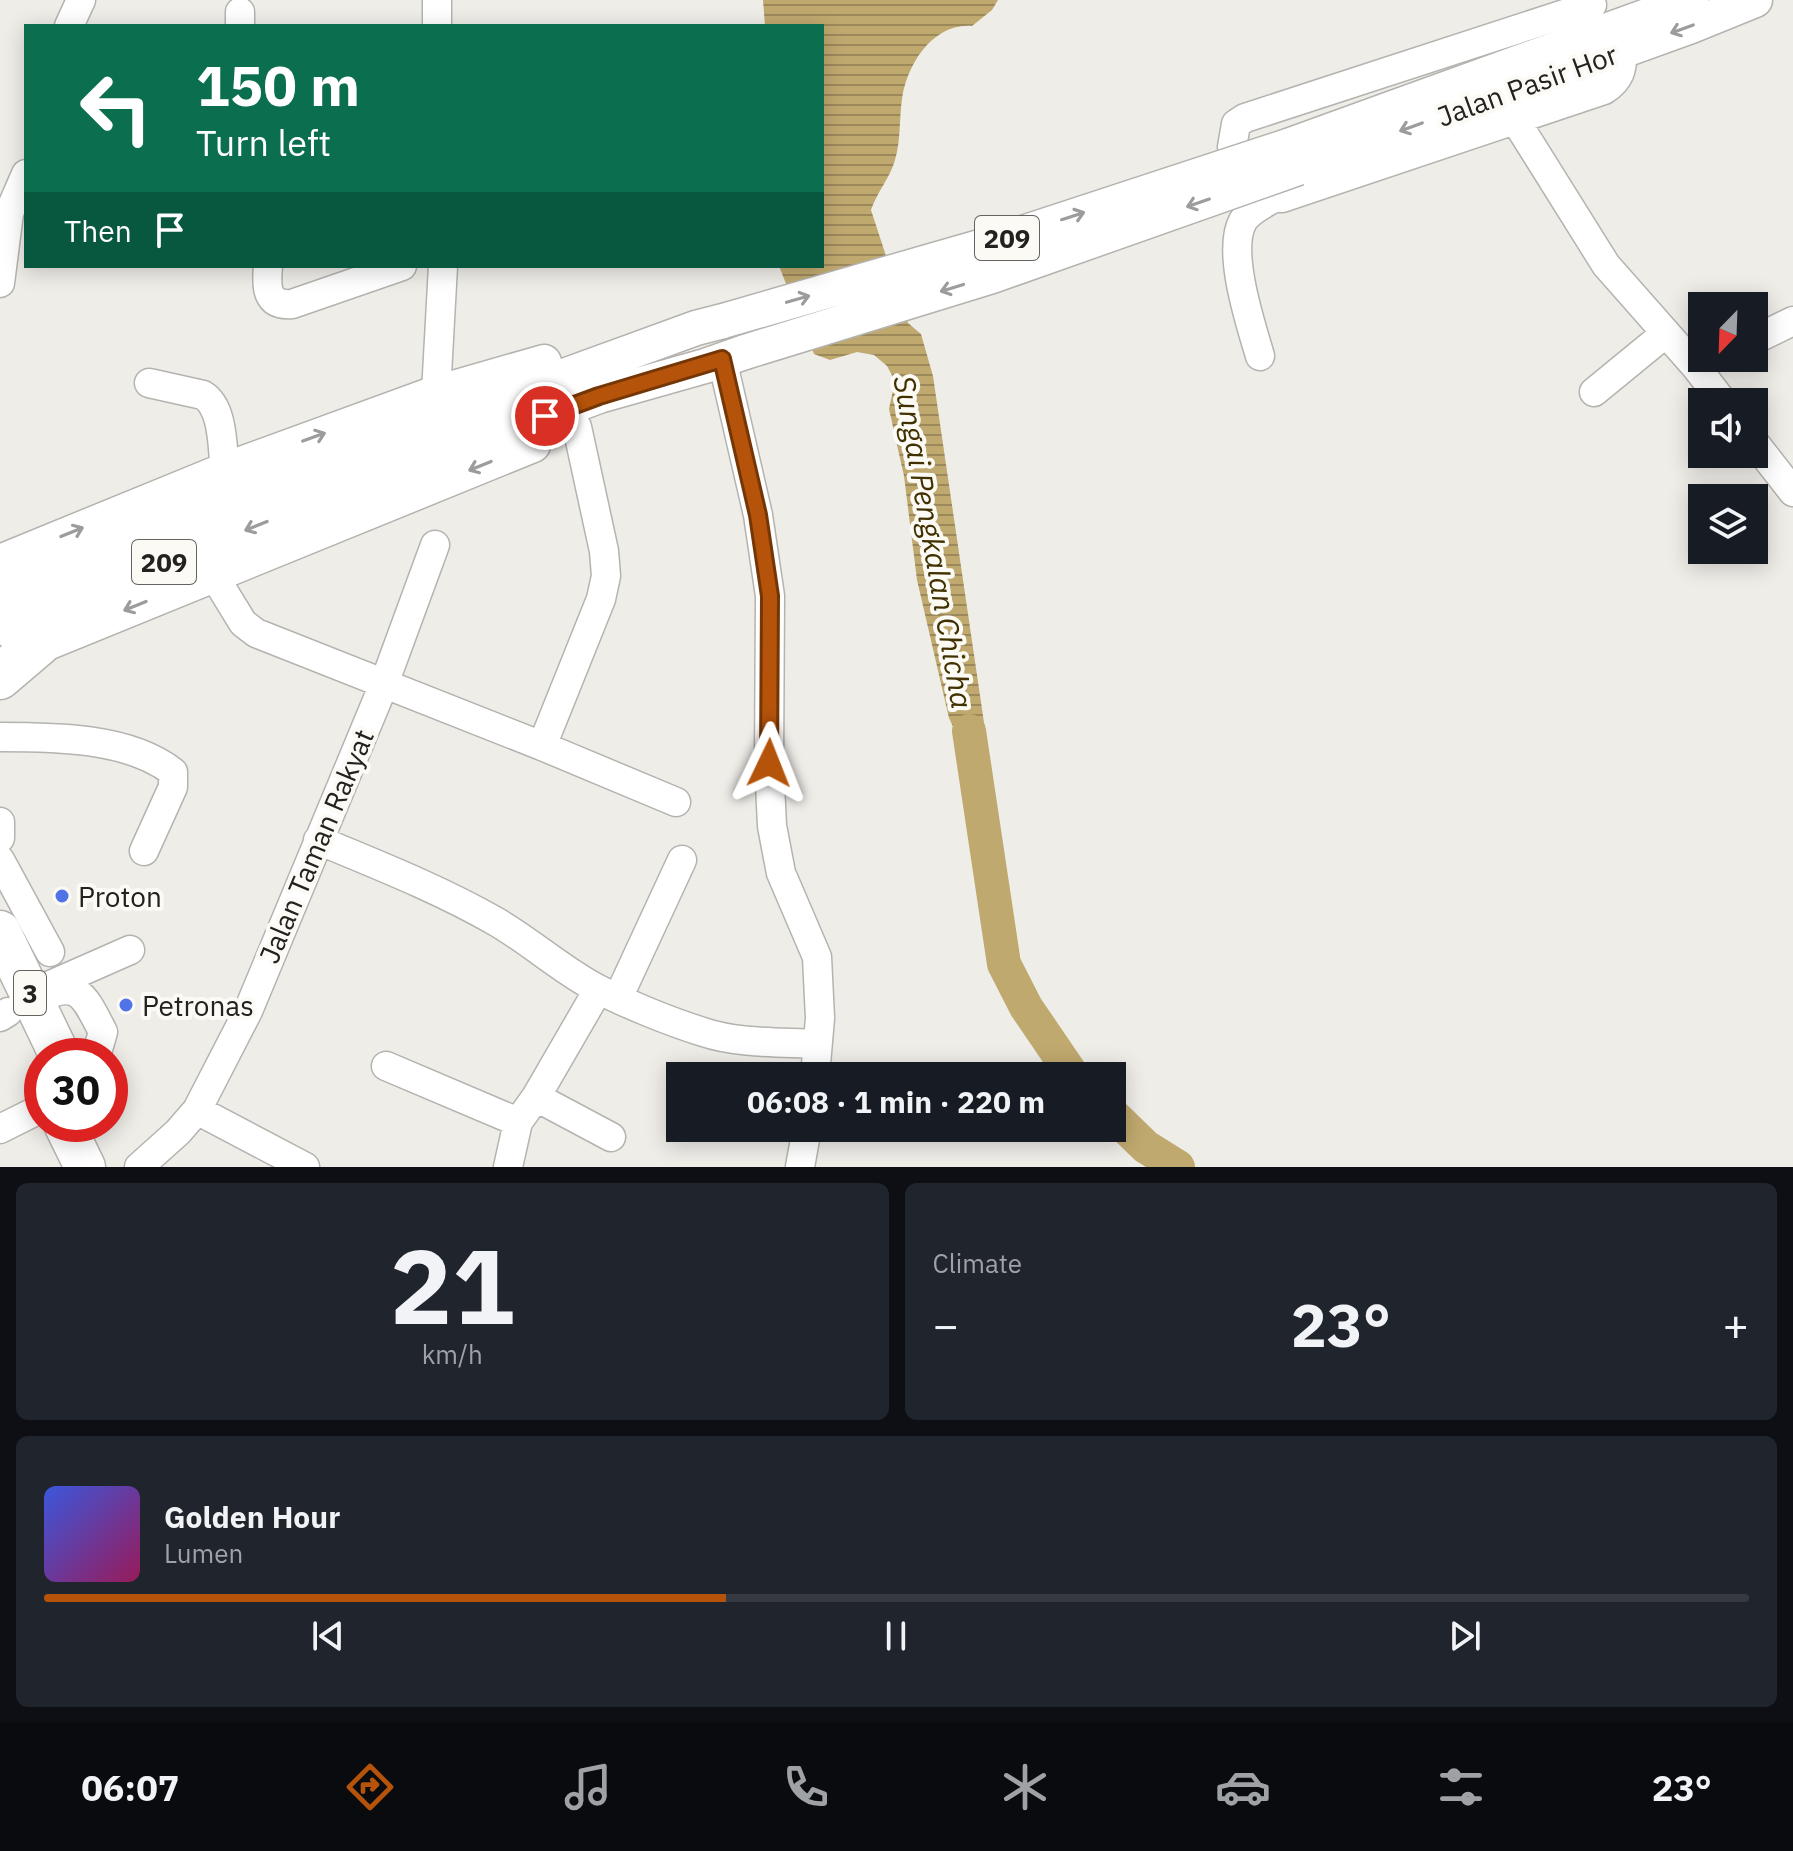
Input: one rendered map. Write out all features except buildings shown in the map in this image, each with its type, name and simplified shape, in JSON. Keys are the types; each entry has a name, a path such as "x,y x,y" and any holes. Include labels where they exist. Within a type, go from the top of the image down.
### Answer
{"highway":[{"path":"0,679 40,645"},
{"name":"3","path":"0,931 14,1004 27,1038"},
{"name":"3","path":"14,1004 44,1038"},
{"path":"73,1142 85,1167"},
{"path":"101,1142 113,1167"}],"main road":[{"name":"Jalan Pasir Hor","path":"1293,157 1602,22 1691,0"},
{"name":"Jalan Pasir Hor","path":"1602,22 1755,0"},
{"name":"209","path":"0,628 324,481 709,325 1293,157"},
{"name":"209","path":"0,594 324,481 992,276 1293,157"},
{"path":"0,562 225,470 436,393 588,349 709,325"},
{"path":"0,662 577,427 724,359"}],"street":[{"path":"70,24 81,0"},
{"path":"437,0 437,24"},
{"path":"1260,356 1238,274 1240,227 1250,212 1272,199 1604,90 1613,84 1623,67 1602,22 1245,118 1236,124 1232,147 1256,187 1272,199"},
{"path":"1514,118 1606,265 1666,333 1688,350"},
{"path":"0,283 9,213 24,179"},
{"path":"268,268 268,293 274,301 283,305 396,268"},
{"path":"436,393 443,268"},
{"path":"1768,333 1793,321"},
{"path":"1594,392 1666,333"},
{"path":"724,359 758,515 770,596 769,763 772,826 781,873 817,957 820,1018 816,1062"},
{"path":"149,383 203,395 211,400 217,412 225,470"},
{"path":"542,746 601,599 606,576 604,551 577,427"},
{"path":"1768,460 1793,492"},
{"name":"Jalan Taman Rakyat","path":"139,1167 197,1110 248,1011 384,684 435,545"},
{"path":"213,574 243,623 256,633 676,802"},
{"path":"0,737 75,738 128,751 163,764 173,772 173,787 144,851"},
{"path":"0,822 0,838"},
{"path":"318,840 408,877 497,922 608,994 704,1033 737,1039 817,1044"},
{"path":"0,860 50,952"},
{"path":"508,1167 518,1122 608,994 682,860"},
{"path":"14,1004 130,950"},
{"path":"14,1004 56,989 81,995 103,1032 101,1038"},
{"path":"386,1066 518,1122"},
{"path":"536,1097 611,1137"},
{"path":"197,1110 305,1167"},
{"path":"0,1129 24,1117"},
{"path":"800,1167 804,1142"}],"water":[{"path":"763,0 998,0 992,10 972,26 945,31 934,39 916,60 902,99 895,160 871,210 908,323 921,334 933,376 987,743 978,780 949,718 917,580 904,476 889,409 895,381 887,366 874,355 857,352 830,360 814,354 780,268 824,268 824,24 765,24"}],"waterway":[{"name":"Sungai Pengkalan Chicha","path":"969,731 1004,964 1026,1007 1063,1062"},
{"name":"Sungai Pengkalan Chicha","path":"1126,1128 1146,1147 1178,1167"}],"place":[{"name":"Proton","path":"62,896"},
{"name":"Petronas","path":"126,1005"}],"route":[{"path":"545,416 599,396 722,359 758,515 770,596 772,673 769,763"}]}
